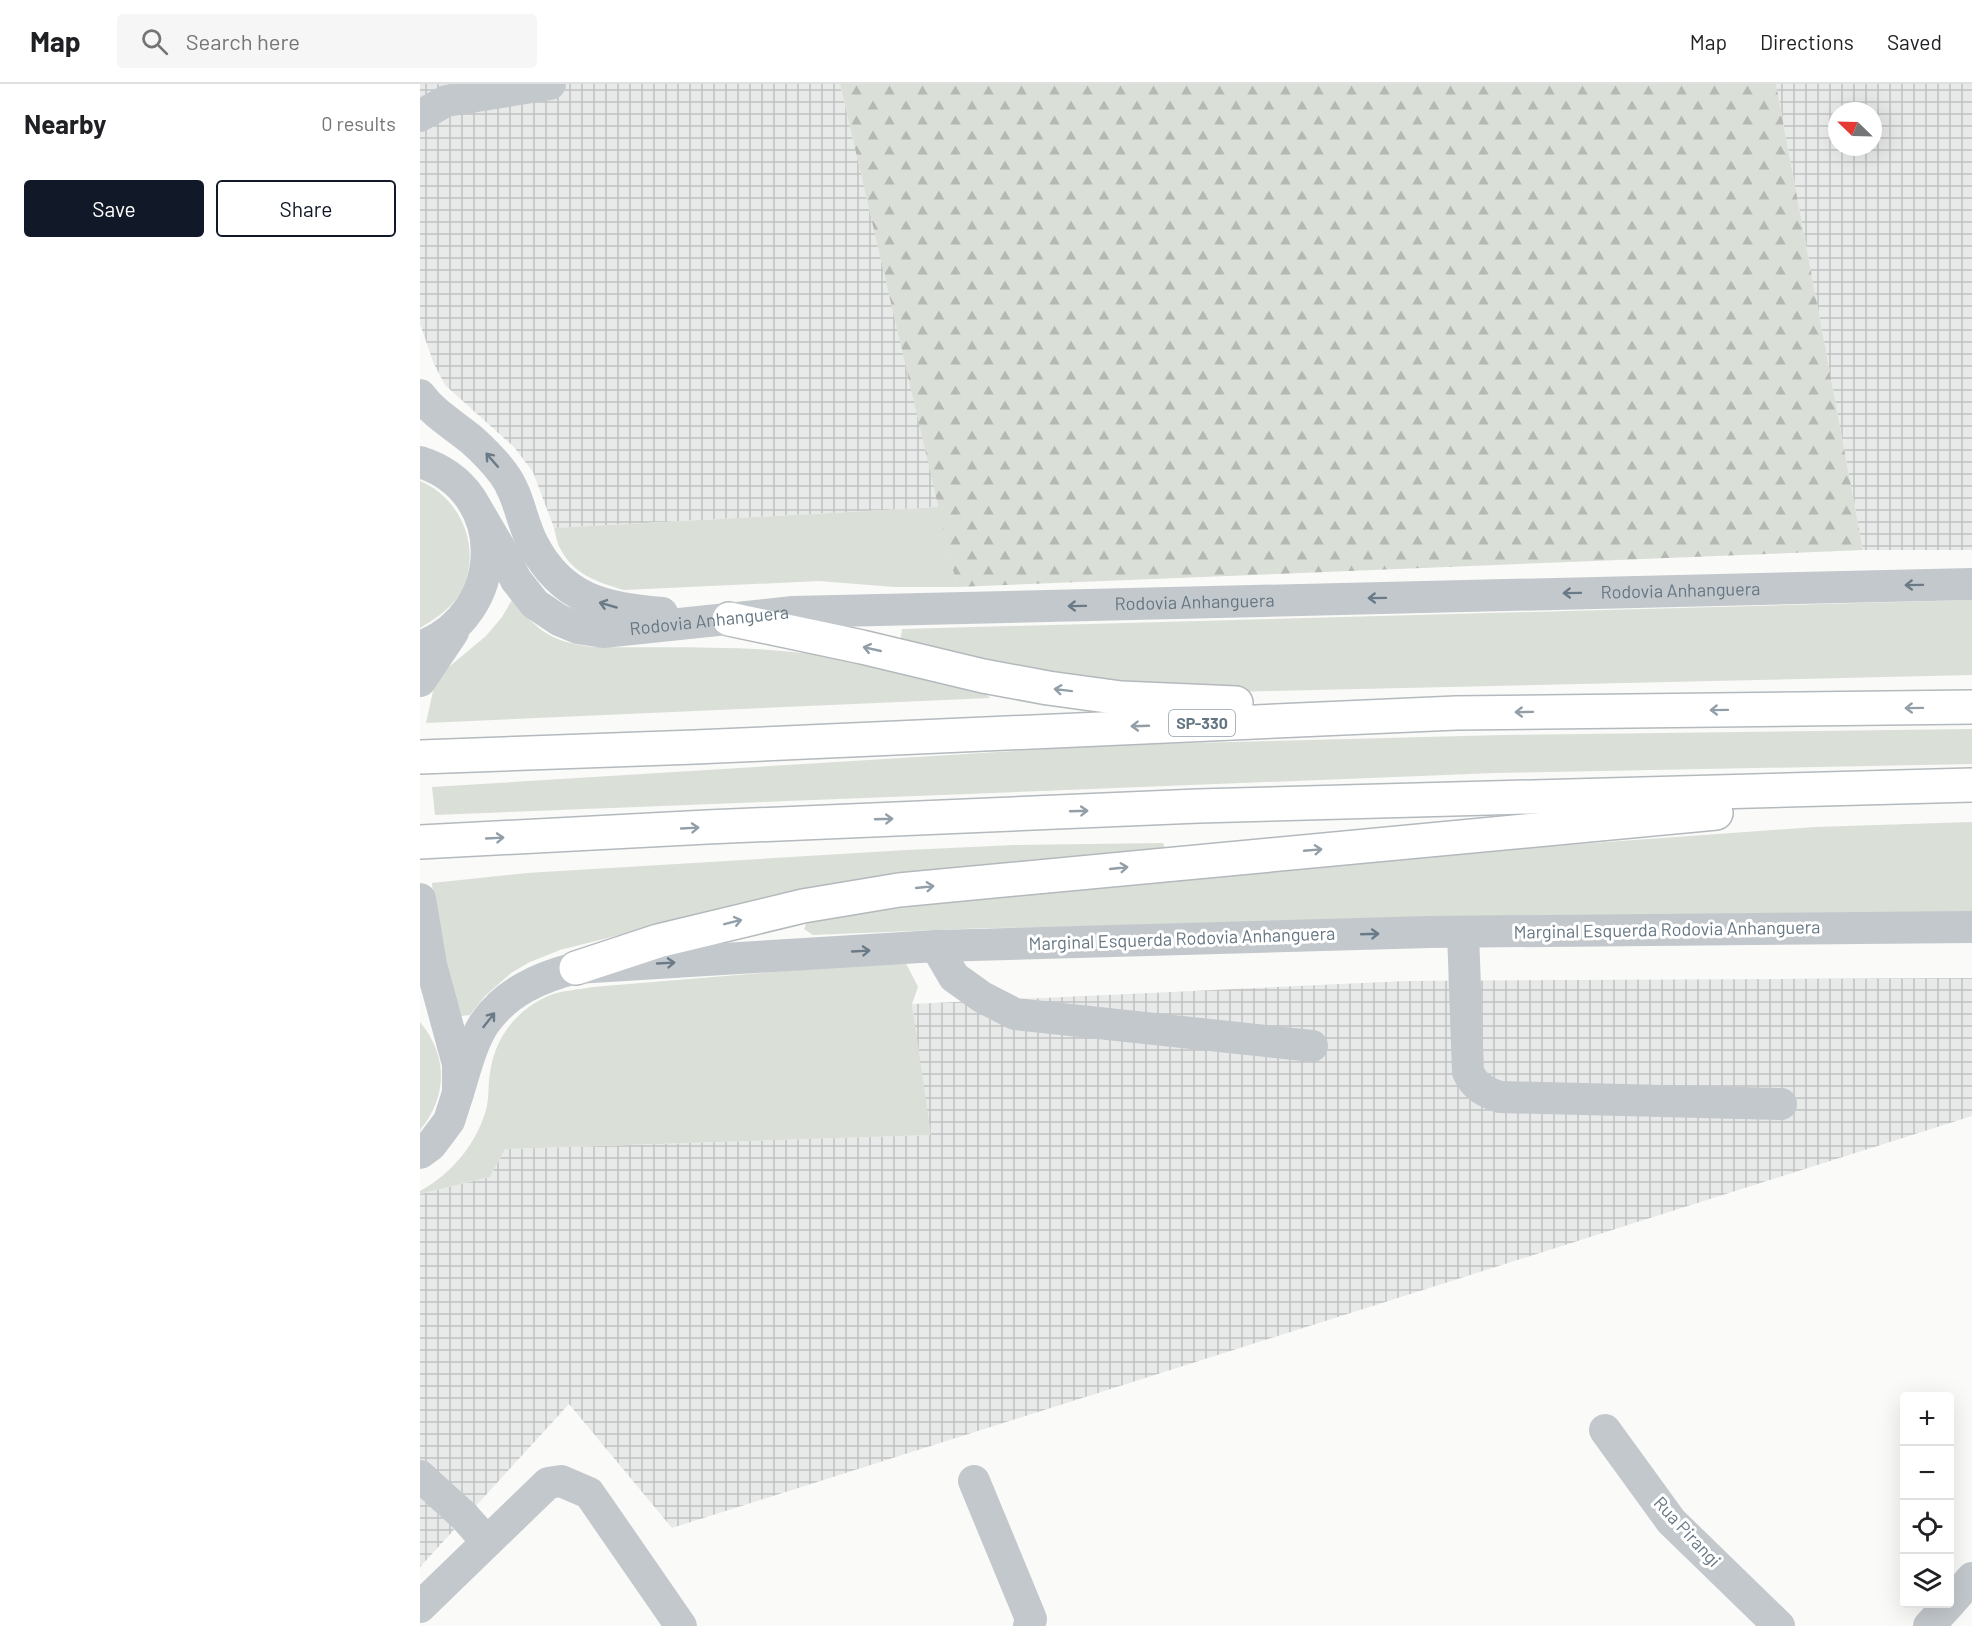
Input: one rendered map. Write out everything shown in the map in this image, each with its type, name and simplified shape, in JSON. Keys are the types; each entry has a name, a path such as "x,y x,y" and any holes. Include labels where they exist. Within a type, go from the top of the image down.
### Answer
{"highway":[{"path":"729,619 994,678 1121,698 1456,713"},
{"name":"SP-330","path":"426,756 695,747 1456,713 1972,707"},
{"path":"428,841 718,826 1198,806 1972,787"},
{"path":"576,968 669,938 803,906 899,890 1972,787"}],"street":[{"path":"420,116 446,101 550,84"},
{"path":"420,395 430,408 472,440 500,470 519,502 532,544 556,578 574,591 596,602 621,609 729,619"},
{"path":"420,446 459,485 478,511 487,542 486,571 477,599 420,681"},
{"path":"420,462 434,466 459,485"},
{"name":"Rodovia Anhanguera","path":"478,511 516,580 536,603 559,621 578,628 603,632 793,612 1972,584"},
{"path":"420,647 436,641 459,623"},
{"path":"420,899 431,965 458,1064 458,1093"},
{"name":"Marginal Esquerda Rodovia Anhanguera","path":"420,1154 431,1145 448,1121 484,1024 521,988 550,975 576,968 936,946 1463,932 1972,927"},
{"path":"1463,932 1468,1072 1473,1082 1483,1091 1500,1097 1781,1104"},
{"path":"936,946 954,977 982,997 1015,1014 1312,1046"},
{"path":"420,997 424,999 449,1033"},
{"name":"Rua Pirangi","path":"1605,1430 1671,1521 1779,1626"},
{"path":"420,1476 464,1516 487,1542"},
{"path":"420,1607 548,1483 561,1481 589,1493 681,1626"},
{"path":"974,1481 1031,1619 1029,1626"},
{"path":"1954,1598 1972,1578"},
{"path":"1929,1626 1945,1608"}],"shaded area":[{"path":"420,84 840,84 939,507 554,528 533,472 514,447 445,385 434,364 420,324"},
{"path":"1776,84 1972,84 1972,550 1863,550"},
{"path":"1972,978 1972,1116 672,1528 569,1404 420,1567 420,1194 490,1177 505,1149 930,1135 912,1004 1406,981"}],"green space":[{"path":"840,84 1776,84 1863,550 957,587"},
{"path":"420,481 435,489 448,500 458,514 469,545 470,562 459,595 441,614 420,628"},
{"path":"939,507 957,587 895,587 819,581 624,590 588,577 573,566 560,548 554,528"},
{"path":"512,600 530,620 546,633 578,645 697,647 803,653 871,665 983,691 990,698 426,723 435,682 444,671 486,636 502,617"},
{"path":"1972,600 1972,675 1226,692 1083,681 900,643 902,629"},
{"path":"1972,729 1972,764 1494,773 435,815 432,787 1112,745 1502,735"},
{"path":"1972,822 1972,918 986,928 813,935 804,929 808,920 962,900 1414,856 1815,827"},
{"path":"1163,843 1165,849 702,914 560,950 530,962 511,973 485,996 470,1015 461,1016 436,932 432,883 527,873 907,850 1014,845"},
{"path":"905,961 918,987 912,1004 931,1135 505,1149 490,1177 420,1194 420,1191 453,1166 471,1144 487,1106 493,1060 508,1027 526,1009 548,996 593,987"},
{"path":"420,1022 436,1048 441,1076 436,1104 420,1130"}]}
